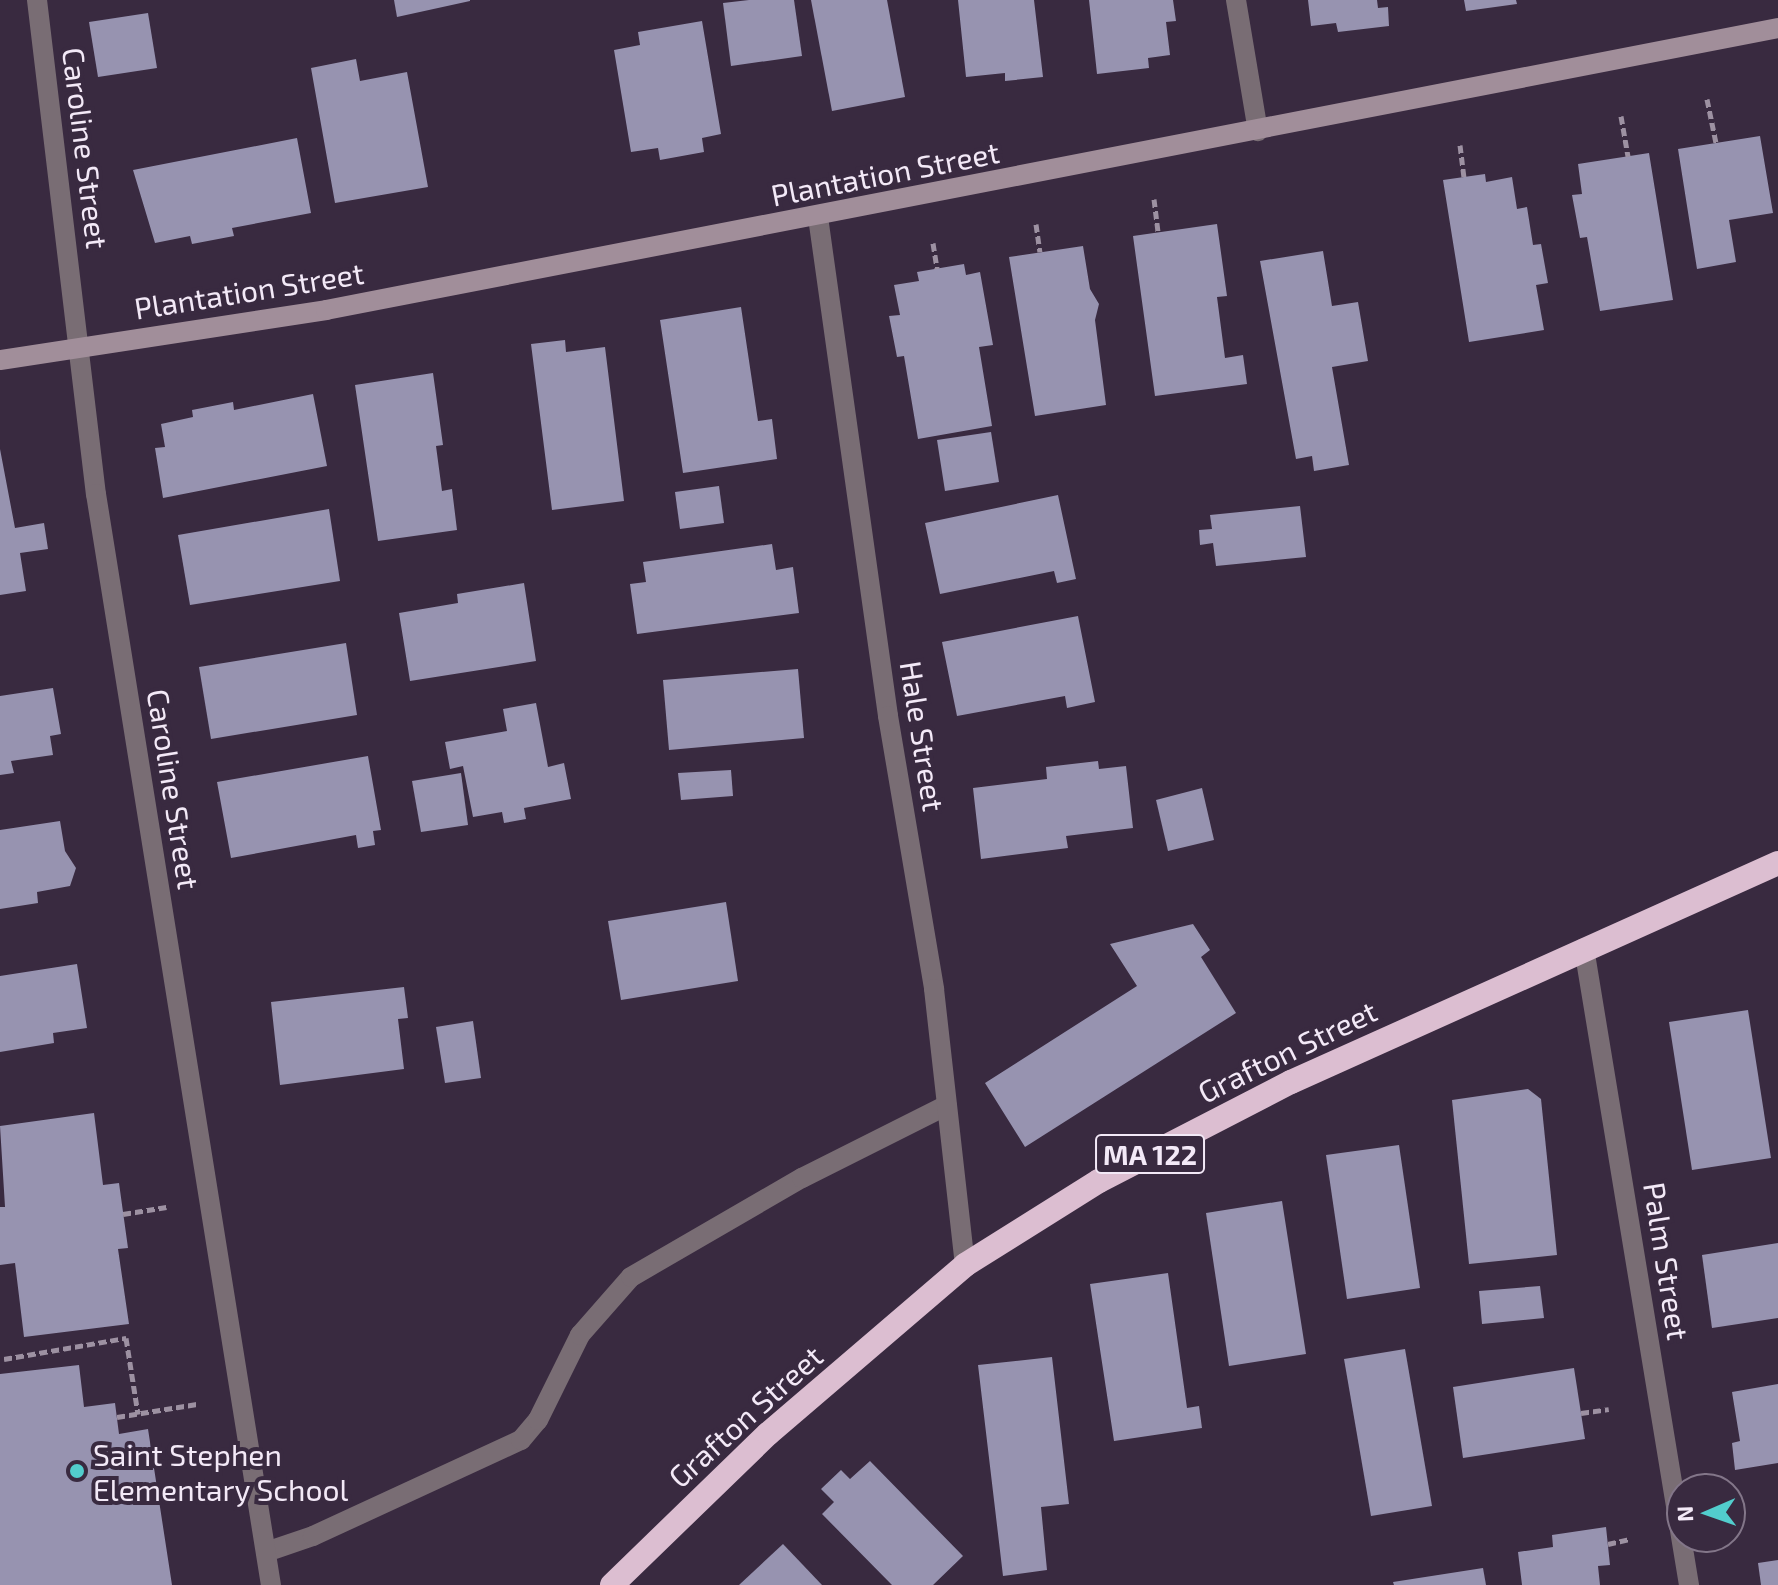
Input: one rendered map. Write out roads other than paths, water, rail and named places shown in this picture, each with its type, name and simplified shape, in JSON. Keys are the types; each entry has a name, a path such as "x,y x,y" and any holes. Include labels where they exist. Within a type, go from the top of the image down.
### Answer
{"highway":[{"name":"Grafton Street","path":"612,1585 768,1434 965,1265 1099,1181 1263,1096 1584,948 1778,863"}],"street":[{"name":"Caroline Street","path":"37,0 96,494 271,1585"},
{"path":"1236,0 1258,131"},
{"name":"Plantation Street","path":"0,360 326,310 818,217 1778,28"},
{"name":"Hale Street","path":"818,217 947,1105 965,1265"},
{"name":"Palm Street","path":"1584,948 1689,1585"},
{"path":"266,1552 313,1536 521,1440 538,1420 580,1335 631,1277 802,1178 947,1105"}],"place":[{"name":"Saint Stephen Elementary School","path":"77,1471"}]}
